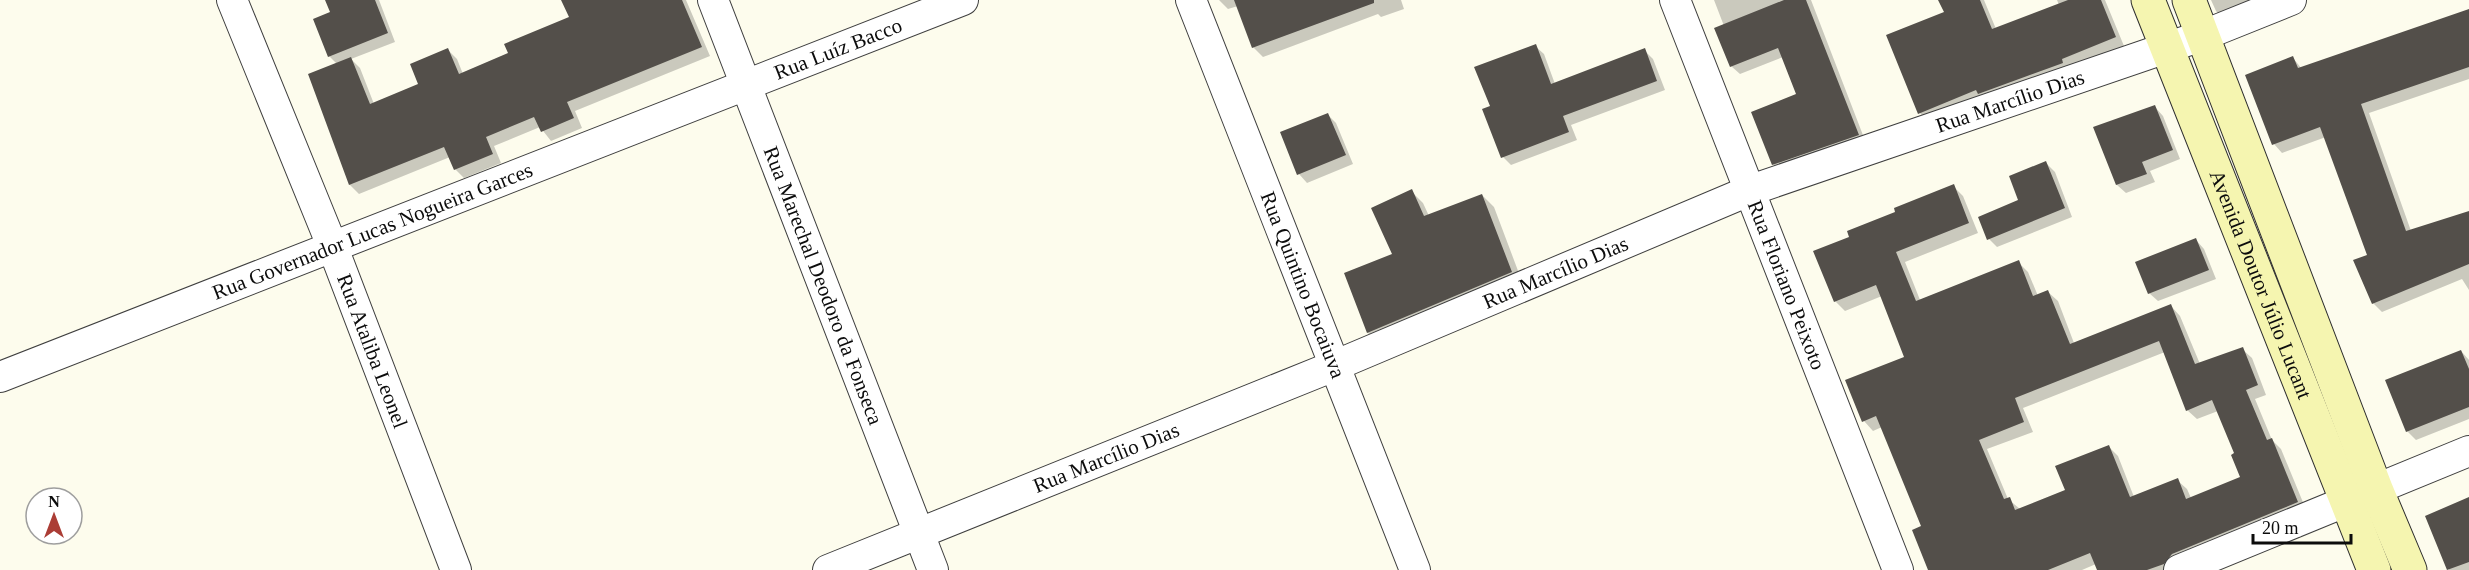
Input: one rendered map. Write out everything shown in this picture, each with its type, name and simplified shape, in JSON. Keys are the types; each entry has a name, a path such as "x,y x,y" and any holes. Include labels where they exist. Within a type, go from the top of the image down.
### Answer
{"street":[{"name":"Rua Ataliba Leonel","path":"232,0 333,248 456,570"},
{"name":"Rua Marechal Deodoro da Fonseca","path":"712,0 933,570"},
{"name":"Rua Luíz Bacco","path":"745,84 963,0"},
{"name":"Rua Quintino Bocaiuva","path":"1191,0 1415,570"},
{"name":"Rua Floriano Peixoto","path":"1675,0 1898,570"},
{"name":"Avenida Doutor Júlio Lucant","path":"2148,0 2361,495 2410,570"},
{"name":"Avenida Doutor Júlio Lucant","path":"2189,0 2204,35 2361,495 2374,570"},
{"name":"Rua Marcílio Dias","path":"828,570 920,535 1334,366 1750,190 2204,35 2291,0"},
{"name":"Rua Governador Lucas Nogueira Garces","path":"0,377 333,248 745,84"},
{"path":"2179,570 2469,452"}],"building":[{"path":"325,0 375,0 388,33 328,57 313,19 330,12"},
{"path":"561,0 682,0 702,47 567,102 574,118 541,132 534,117 486,137 493,154 454,170 444,147 349,185 308,74 351,57 370,104 418,84 410,64 448,48 459,74 508,53 504,44 569,17"},
{"path":"1234,0 1374,0 1374,3 1252,48"},
{"path":"1784,0 1806,0 1859,135 1772,165 1751,112 1796,94 1778,48 1730,67 1714,28"},
{"path":"1938,0 1980,0 1992,29 2068,0 2101,0 2116,37 2062,59 2063,63 1978,94 1976,90 1918,114 1886,35 1944,12"},
{"path":"2469,9 2469,67 2361,104 2406,231 2469,211 2469,264 2372,304 2353,260 2367,255 2320,127 2272,145 2245,75 2293,56 2298,68"},
{"path":"1536,44 1551,84 1645,48 1657,81 1563,116 1569,132 1501,158 1482,109 1490,106 1474,67"},
{"path":"2155,105 2173,150 2142,162 2147,174 2116,185 2093,127"},
{"path":"1328,113 1346,155 1297,175 1280,132"},
{"path":"2046,161 2065,208 1987,240 1978,217 2018,200 2009,176"},
{"path":"1954,184 1969,223 1896,252 1916,301 2019,260 2033,296 2048,290 2070,344 2171,304 2195,364 2243,347 2258,385 2246,390 2267,440 2272,438 2298,502 2172,554 2164,564 2147,570 2097,570 2090,553 2048,570 1928,570 1912,530 1921,526 1876,416 1862,422 1845,380 1904,357 1876,285 1834,302 1813,251 1849,237 1847,231 1895,212 1894,208","holes":["2159,341 2186,411 2212,400 2234,453 2231,455 2240,477 2186,499 2178,478 2130,497 2109,445 2055,466 2065,490 2015,510 2010,497 2004,499 1979,440 2024,422 2015,398"]},
{"path":"1412,189 1424,216 1482,194 1512,272 1367,333 1344,273 1392,254 1371,208"},
{"path":"2196,238 2209,270 2148,294 2135,262"},
{"path":"2461,350 2469,369 2469,407 2406,432 2385,380"},
{"path":"2469,497 2469,562 2447,570 2425,516"}]}
